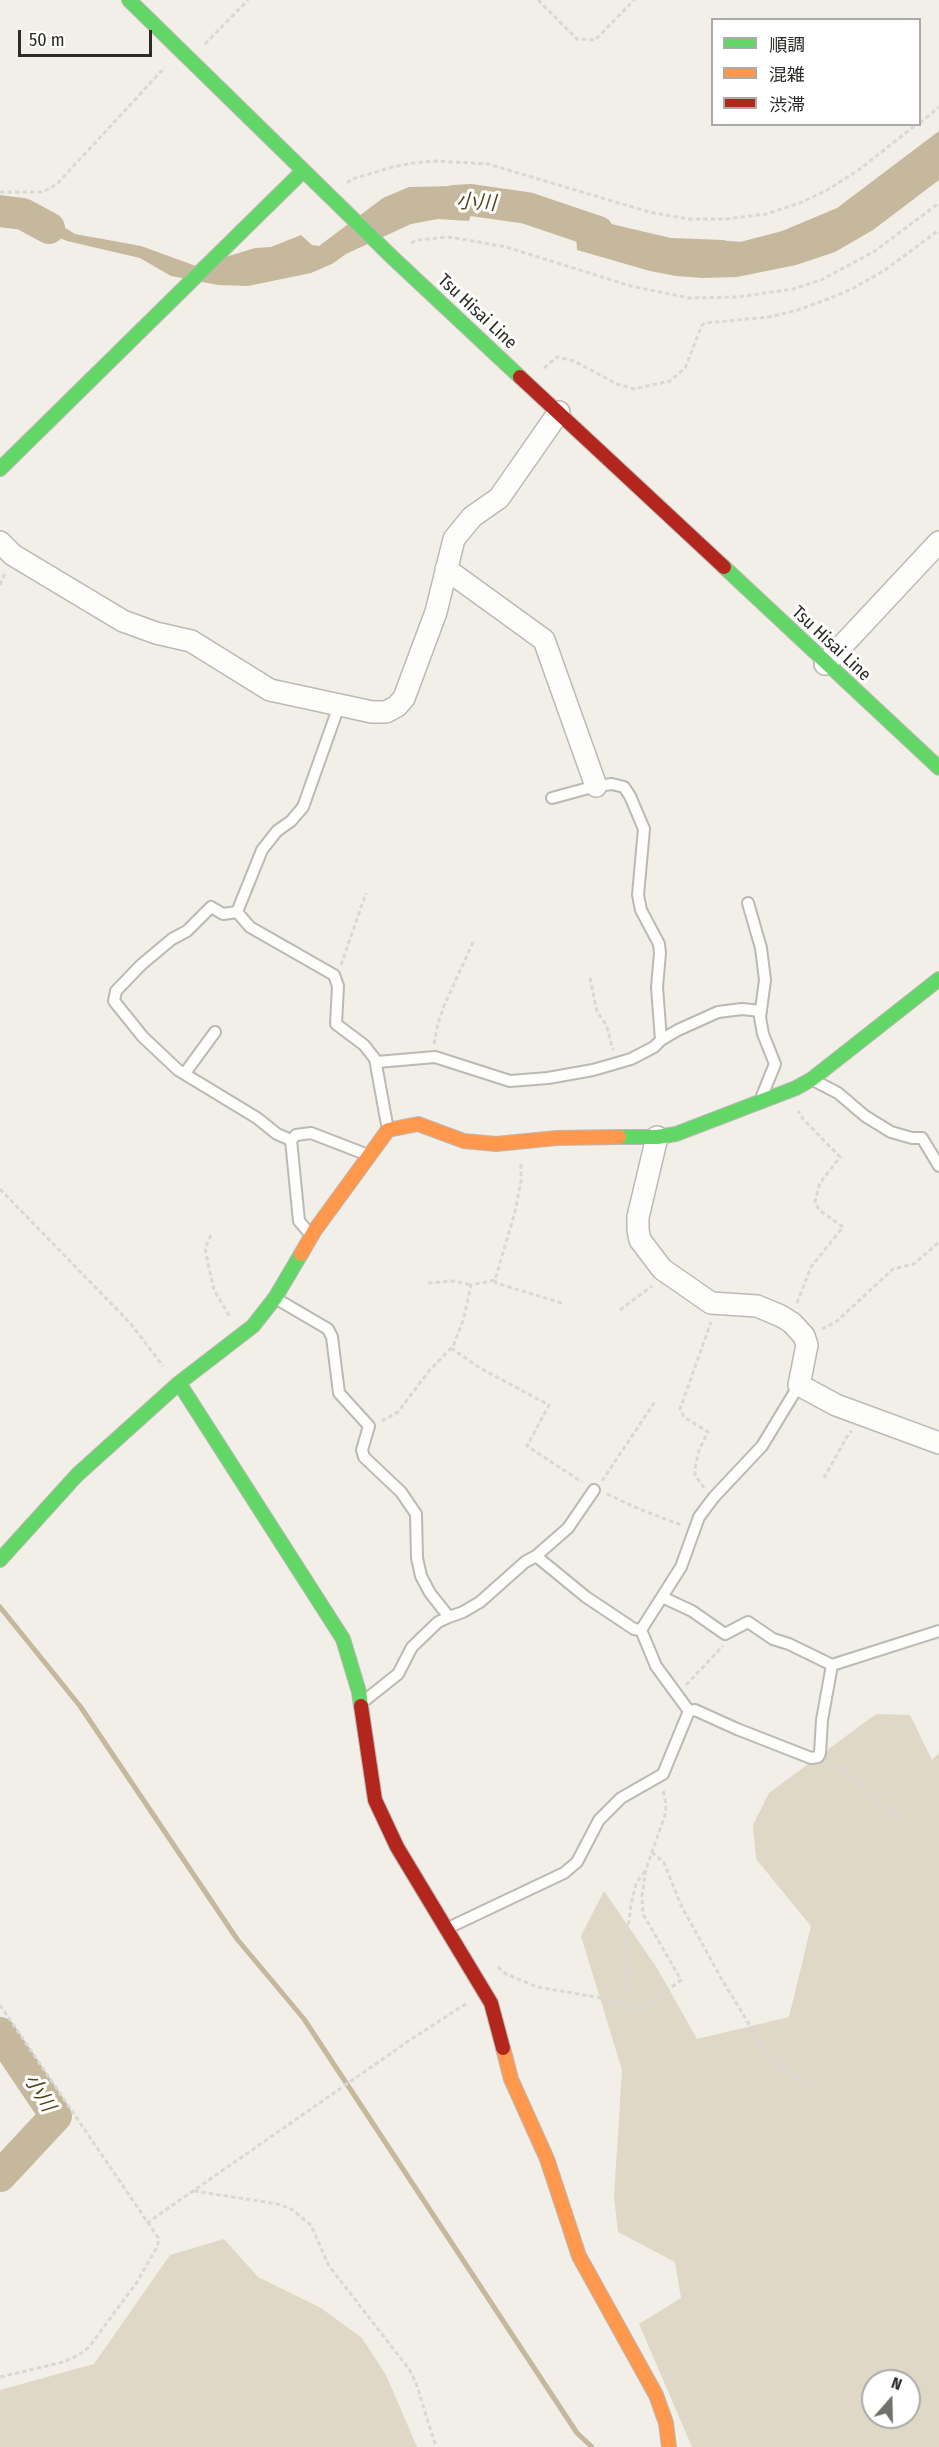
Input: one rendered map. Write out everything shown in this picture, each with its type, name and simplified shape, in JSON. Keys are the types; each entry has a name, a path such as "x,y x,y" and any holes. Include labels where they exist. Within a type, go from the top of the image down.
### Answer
{"street":[{"name":"Tsu Hisai Line","path":"129,0 393,258 825,664 939,768"},
{"path":"0,469 303,171"},
{"path":"0,542 13,555 123,621 156,633 191,640 270,690 372,712 386,712 397,706 404,698 436,612 454,539 472,517 499,498 559,412"},
{"path":"825,664 939,543"},
{"path":"446,569 544,640 596,786"},
{"path":"0,1560 77,1475 178,1384 253,1326 275,1298 311,1236 388,1130 418,1124 464,1141 496,1144 557,1138 657,1137 676,1134 788,1091 812,1079 939,979"},
{"path":"657,1137 638,1216 638,1230 640,1240 667,1273 711,1303 757,1306 788,1321 805,1339 807,1353 799,1385 836,1405 939,1443"},
{"path":"178,1384 343,1639 361,1702 375,1800 398,1847 491,2002 511,2079 547,2159 579,2256 652,2386 666,2423 669,2447"}],"lane":[{"path":"237,912 262,850 277,831 291,821 303,807 338,705"},
{"path":"552,798 612,784 624,788 630,796 644,829 638,895 646,922 659,944 657,987 661,1040"},
{"path":"748,903 761,948 765,980 760,1017 763,1034 775,1064 760,1101"},
{"path":"237,912 223,914 211,907 187,931 172,939 141,965 114,996 114,1001 143,1037 178,1070 277,1134 291,1140"},
{"path":"237,912 249,927 336,977 338,986 336,1024 364,1045 377,1062 388,1130"},
{"path":"377,1062 435,1057 510,1081 565,1076 639,1055 654,1047 661,1040 718,1012 742,1009 761,1011"},
{"path":"185,1073 215,1032"},
{"path":"812,1079 837,1093 865,1116 891,1132 912,1138 922,1138 939,1166"},
{"path":"291,1140 296,1136 311,1132 369,1155"},
{"path":"291,1140 299,1221 311,1236"},
{"path":"275,1298 328,1329 332,1337 339,1392 369,1426 362,1450 364,1457 401,1492 416,1514 417,1558 421,1576 430,1593 449,1617"},
{"path":"690,1711 650,1658 641,1630 681,1567 693,1529 714,1497 762,1446 799,1385"},
{"path":"361,1702 398,1674 412,1647 438,1622 480,1602 510,1574 536,1556 568,1528 596,1489"},
{"path":"536,1556 586,1597 634,1629 641,1630"},
{"path":"662,1596 692,1611 725,1634 748,1622 773,1639 789,1644 832,1665 939,1631"},
{"path":"690,1711 695,1710 803,1755 818,1757 832,1665"},
{"path":"447,1928 564,1873 577,1862 595,1826 621,1798 663,1774 690,1711"}],"path":[{"path":"0,192 44,192 57,184 185,55 248,0"},
{"path":"538,0 577,39 595,40 634,0"},
{"path":"921,122 939,107"},
{"path":"329,196 352,179 393,167 446,161 488,164 649,212 688,219 756,216 800,203 827,190 860,169 915,126"},
{"path":"393,258 417,240 448,237 506,247 631,286 689,298 737,297 793,289 821,280 875,251 939,203"},
{"path":"527,384 557,357 574,361 617,384 634,389 670,381 685,368 705,323 770,317 828,299 852,289 885,270 939,230"},
{"path":"336,977 366,893"},
{"path":"435,1057 434,1045 438,1023 474,940"},
{"path":"590,978 597,1012 606,1024 617,1063"},
{"path":"788,1091 803,1119 840,1157 820,1184 815,1201 819,1210 843,1227 811,1267 788,1321"},
{"path":"495,1280 515,1212 521,1180 519,1142"},
{"path":"0,1190 131,1324 178,1384"},
{"path":"211,1235 205,1248 214,1290 242,1334"},
{"path":"805,1339 837,1321 893,1269 914,1264 939,1242"},
{"path":"620,1310 667,1273"},
{"path":"428,1283 454,1281 471,1285 495,1280"},
{"path":"495,1280 496,1283 562,1303"},
{"path":"369,1426 398,1412 429,1371 451,1348 461,1328 471,1285"},
{"path":"711,1303 714,1310 681,1409 684,1417 708,1432 696,1459 695,1475 700,1484 714,1497"},
{"path":"451,1348 480,1368 549,1404 527,1446 596,1489 639,1509 693,1529"},
{"path":"596,1489 656,1400"},
{"path":"824,1478 849,1433 860,1430"},
{"path":"677,1695 723,1646"},
{"path":"818,1757 846,1772 879,1803 905,1819"},
{"path":"493,1963 506,1974 537,1986 602,1998 637,2008 653,2001 681,1980 643,1914 642,1896 646,1869 665,1815 663,1774"},
{"path":"652,1852 664,1863 681,1905 721,1978 766,2052 778,2065 808,2085"},
{"path":"630,2007 627,1934 636,1884 646,1869"},
{"path":"147,2223 410,2040 486,1992"},
{"path":"0,2005 159,2239 157,2247 137,2282 89,2347 79,2355 63,2362 0,2377"},
{"path":"193,2191 278,2204 291,2209 311,2225 328,2266 409,2369 416,2382 435,2447"}],"shaded area":[{"path":"876,1714 910,1715 932,1760 939,1753 939,2447 692,2447 639,2324 681,2298 675,2262 618,2232 614,2197 622,2070 581,1936 604,1891 657,1968 697,2039 789,2017 811,1926 756,1859 753,1825 769,1793"},
{"path":"224,2239 258,2277 321,2308 362,2338 386,2375 417,2447 0,2447 0,2390 94,2364 170,2255"}],"water":[{"path":"939,131 939,180 873,230 835,252 796,265 737,277 676,276 577,250 576,234 569,224 545,212 503,202 487,206 471,214 469,221 438,219 411,224 311,273 248,286 218,285 171,276 140,258 67,241 7,217 11,204 28,205 75,234 141,246 196,266 255,248 271,247 301,235 312,245 319,246 383,198 409,187 456,186 498,191 594,220 671,238 724,240 731,248 747,254 759,255 773,252 778,246 775,234 837,208"}],"waterway":[{"name":"小川","path":"454,201 471,200 527,208 598,232"},
{"name":"小川","path":"0,211 23,214 49,228"},
{"name":"小川","path":"714,256 742,258 800,243 813,236"},
{"path":"0,1607 80,1706 237,1939 304,2019 577,2433 592,2447"},
{"name":"小川","path":"0,2033 56,2116 0,2176"}],"traffic: fast":[{"path":"129,0 393,258 520,377"},
{"path":"0,469 303,171"},
{"path":"724,567 939,768"},
{"path":"619,1137 657,1137 676,1134 796,1088 812,1079 939,979"},
{"path":"0,1560 77,1475 179,1383 253,1326 275,1298 301,1254"},
{"path":"179,1383 343,1639 361,1706"}],"traffic: slow":[{"path":"301,1254 315,1230 388,1130 418,1124 464,1141 496,1144 557,1138 619,1137"},
{"path":"503,2048 511,2079 547,2159 579,2256 656,2395 666,2423 669,2447"}],"traffic: jam":[{"path":"520,377 724,567"},
{"path":"361,1706 375,1800 397,1847 491,2003 503,2048"}]}
